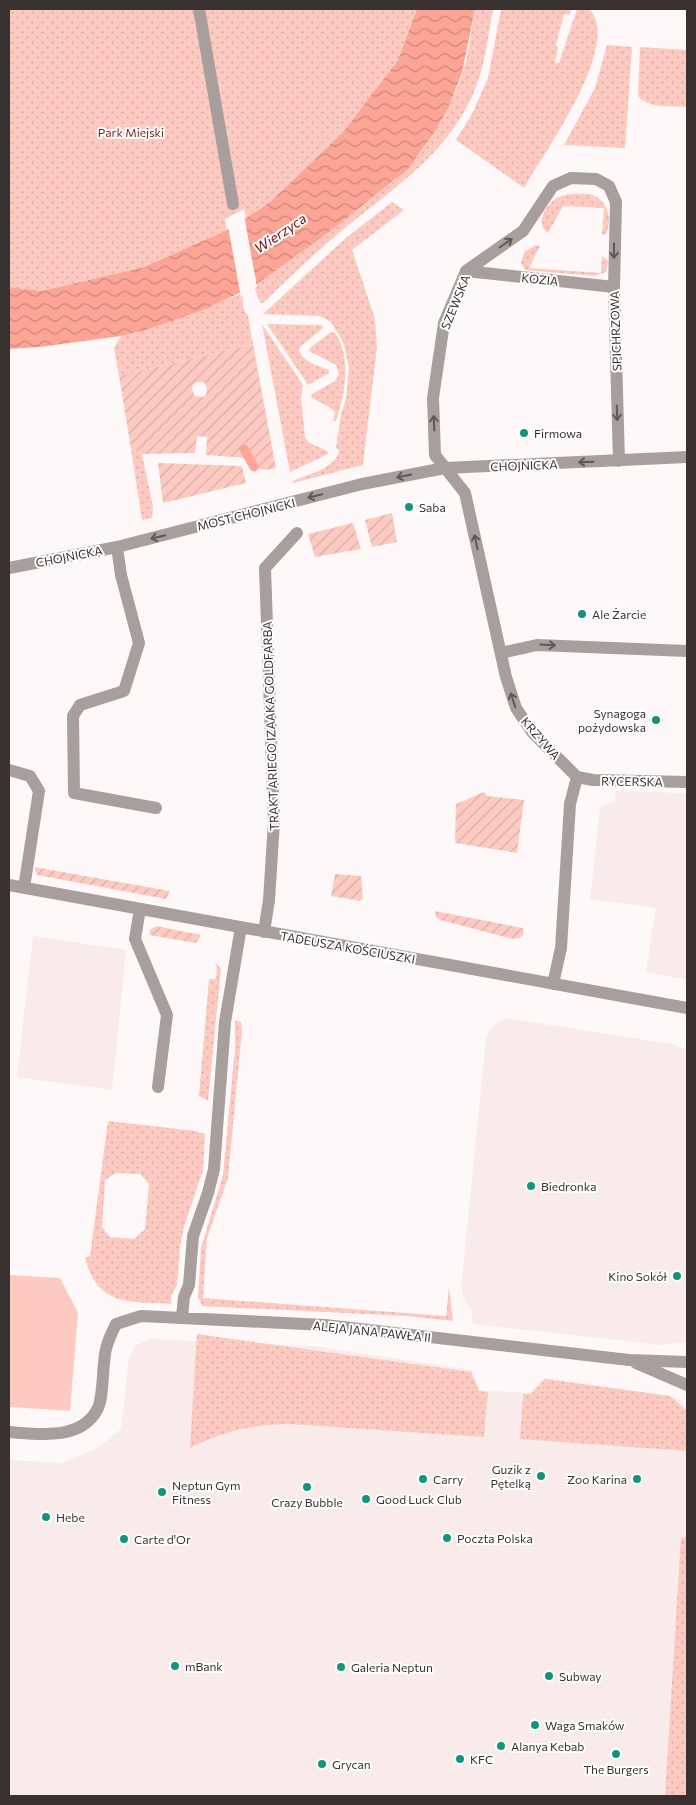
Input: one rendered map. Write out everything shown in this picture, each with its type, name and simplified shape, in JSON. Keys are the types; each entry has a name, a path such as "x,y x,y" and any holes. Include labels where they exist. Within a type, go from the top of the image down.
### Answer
{"street":[{"path":"199,9 233,204"},
{"name":"SZEWSKA","path":"445,468 435,455 433,398 444,323 466,272 523,231 554,186 571,178 596,179 609,186 616,202"},
{"name":"SPICHRZOWA","path":"616,202 614,287 619,461"},
{"name":"KOZIA","path":"466,272 614,287"},
{"name":"CHOJNICKA","path":"362,484 445,468 687,457"},
{"name":"KRZYWA","path":"445,468 465,493 501,653 516,708 532,732 577,777"},
{"name":"MOST CHOJNICKI","path":"123,546 362,484"},
{"name":"TRAKT ARIEGO IZAAKA GOLDFARBA","path":"264,932 269,900 274,822 265,568 297,533"},
{"path":"123,546 122,575 138,642 124,691 80,704 73,716 74,793 156,808"},
{"name":"CHOJNICKA","path":"9,568 123,546"},
{"path":"501,653 538,645 687,651"},
{"path":"9,770 30,776 39,790 24,888"},
{"path":"554,984 561,948 570,804 577,777"},
{"name":"RYCERSKA","path":"577,777 593,780 687,782"},
{"name":"TADEUSZA KOŚCIUSZKI","path":"9,885 687,1008"},
{"path":"140,909 135,939 166,1015 158,1087"},
{"path":"182,1317 184,1297 189,1285 193,1236 214,1169 225,1022 241,927"},
{"name":"ALEJA JANA PAWŁA II","path":"9,1432 51,1434 69,1431 85,1424 98,1409 106,1348 116,1324 141,1316 325,1324 629,1360 687,1362"},
{"name":"ALEJA JANA PAWŁA II","path":"629,1360 687,1385"}],"shaded area":[{"path":"615,791 687,793 687,980 646,972 656,908 590,899 600,807 615,802"},
{"path":"33,936 126,950 112,1090 17,1077"},
{"path":"506,1018 672,1044 687,1050 687,1342 663,1345 473,1324 471,1310 464,1298 461,1286 486,1038 491,1028"},
{"name":"Galeria Neptun","path":"151,1339 313,1346 471,1370 480,1390 531,1393 544,1378 665,1395 682,1401 687,1410 687,1796 9,1796 9,1460 63,1463 99,1447 121,1429 129,1358 135,1346"}],"green space":[{"name":"Park Miejski","path":"9,9 417,9 398,60 343,132 270,202 246,217 244,209 225,219 227,230 144,267 42,291 9,287"},
{"path":"475,9 493,9 486,52 473,94 449,135 400,184 335,237 263,303 260,303 254,286 395,180 418,156 434,133 459,84 467,58"},
{"path":"501,9 571,9 570,15 564,14 556,45 558,48 555,62 559,63 577,9 589,9 597,25 596,47 589,72 562,125 524,188 456,140 472,114 488,78"},
{"path":"607,45 632,47 625,148 564,145 595,88"},
{"path":"640,47 687,50 687,107 654,105 642,100 638,96"},
{"path":"568,194 590,194 601,200 607,210 609,222 606,234 602,235 604,208 563,206 548,233 544,229 542,218 544,212 557,198"},
{"path":"392,202 404,210 352,250 375,319 377,347 363,465 293,483 293,481 327,467 339,451 336,447 341,414 346,399 349,367 343,342 331,322 320,316 263,314 346,238"},
{"path":"536,245 540,246 529,268 601,273 602,256 608,261 606,272 594,276 525,270 521,263 524,252"},
{"path":"243,293 243,308 248,315 253,344 119,376 114,348 121,336 146,330"},
{"path":"262,324 303,385 301,397 305,437 308,442 327,451 328,454 290,472"},
{"path":"267,324 322,325 323,328 299,348 300,353 306,360 329,370 329,373 308,385"},
{"path":"331,332 335,333 340,343 344,353 345,365 344,388 336,421 333,421 335,412 332,409 311,397 312,394 335,381 339,374 336,365 309,351 310,348"},
{"path":"253,344 276,468 267,470 257,468 248,458 206,455 207,437 197,436 195,453 142,454 131,449 119,376","holes":["197,382 204,382 207,390 204,397 195,396 192,389 193,385"]},
{"path":"131,449 142,454 153,507 152,518 142,520"},
{"path":"158,463 242,466 246,483 163,503"},
{"path":"392,513 397,542 372,547 365,520"},
{"path":"353,523 361,549 315,557 308,534"},
{"path":"484,792 487,796 524,800 517,853 455,843 456,804"},
{"path":"34,867 170,891 166,899 37,875"},
{"path":"335,874 361,876 363,898 360,901 331,896"},
{"path":"435,911 523,928 524,934 520,938 513,939 440,920 436,917"},
{"path":"156,926 201,935 196,943 149,935 150,930"},
{"path":"214,961 221,969 208,1101 199,1096 209,979 216,979 217,967"},
{"path":"235,1020 241,1022 242,1030 228,1178 207,1238 203,1298 446,1316 449,1287 453,1321 406,1316 202,1306 198,1297 201,1248 223,1175 235,1048"},
{"path":"108,1121 196,1131 205,1134 203,1170 184,1227 177,1285 171,1296 171,1304 128,1301 107,1293 98,1285 91,1274 85,1258 90,1256","holes":["116,1173 140,1174 149,1184 145,1229 134,1239 110,1237 102,1227 105,1180"]},
{"path":"9,1275 60,1278 78,1313 70,1411 9,1407"},
{"path":"197,1334 471,1372 479,1391 488,1392 484,1437 289,1424 238,1430 215,1437 190,1448"},
{"path":"545,1379 670,1396 687,1411 687,1451 520,1439 523,1394 531,1394"},
{"path":"681,1537 687,1538 687,1796 665,1796"}],"water":[{"name":"Wierzyca","path":"417,9 475,9 462,73 448,108 434,133 408,169 325,235 254,286 203,310 146,330 121,336 40,347 9,349 9,287 42,291 144,267 227,230 270,202 343,132 398,60"}],"pier":[{"path":"244,215 257,287 241,297 228,226"}],"waterway":[{"path":"244,449 254,467"}],"place":[{"name":"Firmowa","path":"524,433"},
{"name":"Saba","path":"409,507"},
{"name":"Ale Żarcie","path":"582,614"},
{"name":"Synagoga pożydowska","path":"656,720"},
{"name":"Biedronka","path":"531,1186"},
{"name":"Kino Sokół","path":"677,1276"},
{"name":"Guzik z Pętelką","path":"541,1476"},
{"name":"Carry","path":"423,1479"},
{"name":"Zoo Karina","path":"637,1479"},
{"name":"Crazy Bubble","path":"307,1487"},
{"name":"Neptun Gym Fitness","path":"162,1492"},
{"name":"Good Luck Club","path":"366,1499"},
{"name":"Hebe","path":"46,1517"},
{"name":"Poczta Polska","path":"447,1538"},
{"name":"Carte d'Or","path":"124,1539"},
{"name":"mBank","path":"175,1666"},
{"name":"Galeria Neptun","path":"341,1667"},
{"name":"Subway","path":"549,1676"},
{"name":"Waga Smaków","path":"535,1725"},
{"name":"Alanya Kebab","path":"501,1746"},
{"name":"The Burgers","path":"616,1754"},
{"name":"KFC","path":"460,1759"},
{"name":"Grycan","path":"322,1764"}]}
